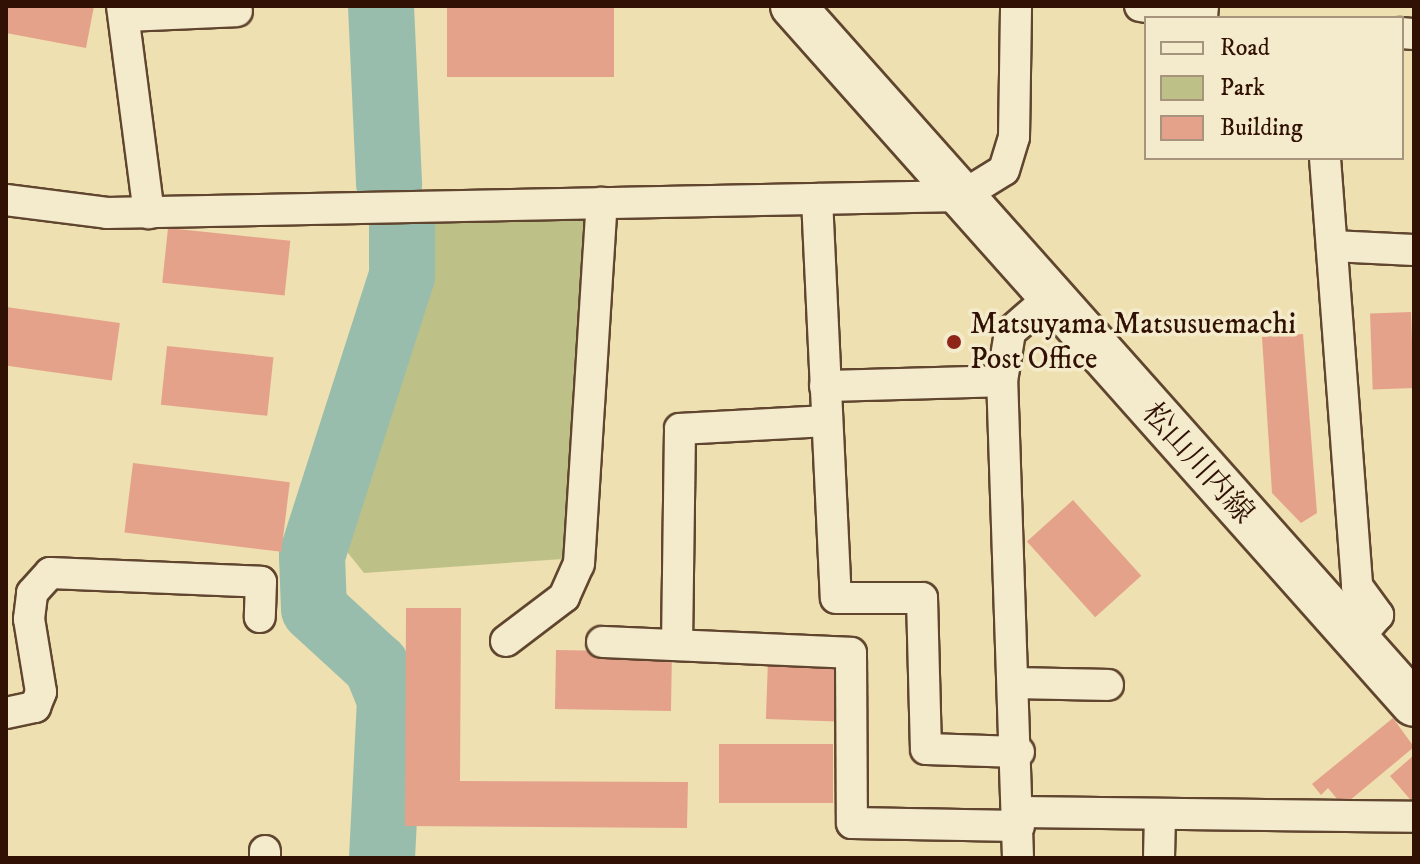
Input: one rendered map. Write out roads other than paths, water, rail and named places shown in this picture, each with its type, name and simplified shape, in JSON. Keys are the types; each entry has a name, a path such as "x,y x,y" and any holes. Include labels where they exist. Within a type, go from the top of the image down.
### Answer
{"main road":[{"name":"松山川内線","path":"793,6 962,196 1048,299 1414,704"}],"street":[{"path":"6,200 149,213 962,196 1004,170 1014,137 1016,6"},
{"path":"1140,6 1210,13"},
{"path":"149,213 123,11 237,11"},
{"path":"1325,160 1357,586 1378,615 1355,641"},
{"path":"817,199 836,598 922,598 926,749 1019,752"},
{"path":"506,641 564,597 579,564 602,203"},
{"path":"1332,246 1414,250"},
{"path":"1018,858 1016,683 999,450 1002,381 1010,332 1048,299"},
{"path":"825,386 1002,381"},
{"path":"677,645 680,429 826,421"},
{"path":"6,713 35,707 41,692 29,619 32,593 50,573 261,582 260,617"},
{"path":"602,642 851,653 852,823 1160,814 1414,817"},
{"path":"1016,683 1108,685"},
{"path":"1159,858 1160,814"}],"waterway":[{"path":"381,6 389,185"},
{"path":"382,858 390,700 376,666 314,609 312,556 402,276 402,223"}],"place":[{"name":"Matsuyama Matsusuemachi Post Office","path":"954,342"}]}
